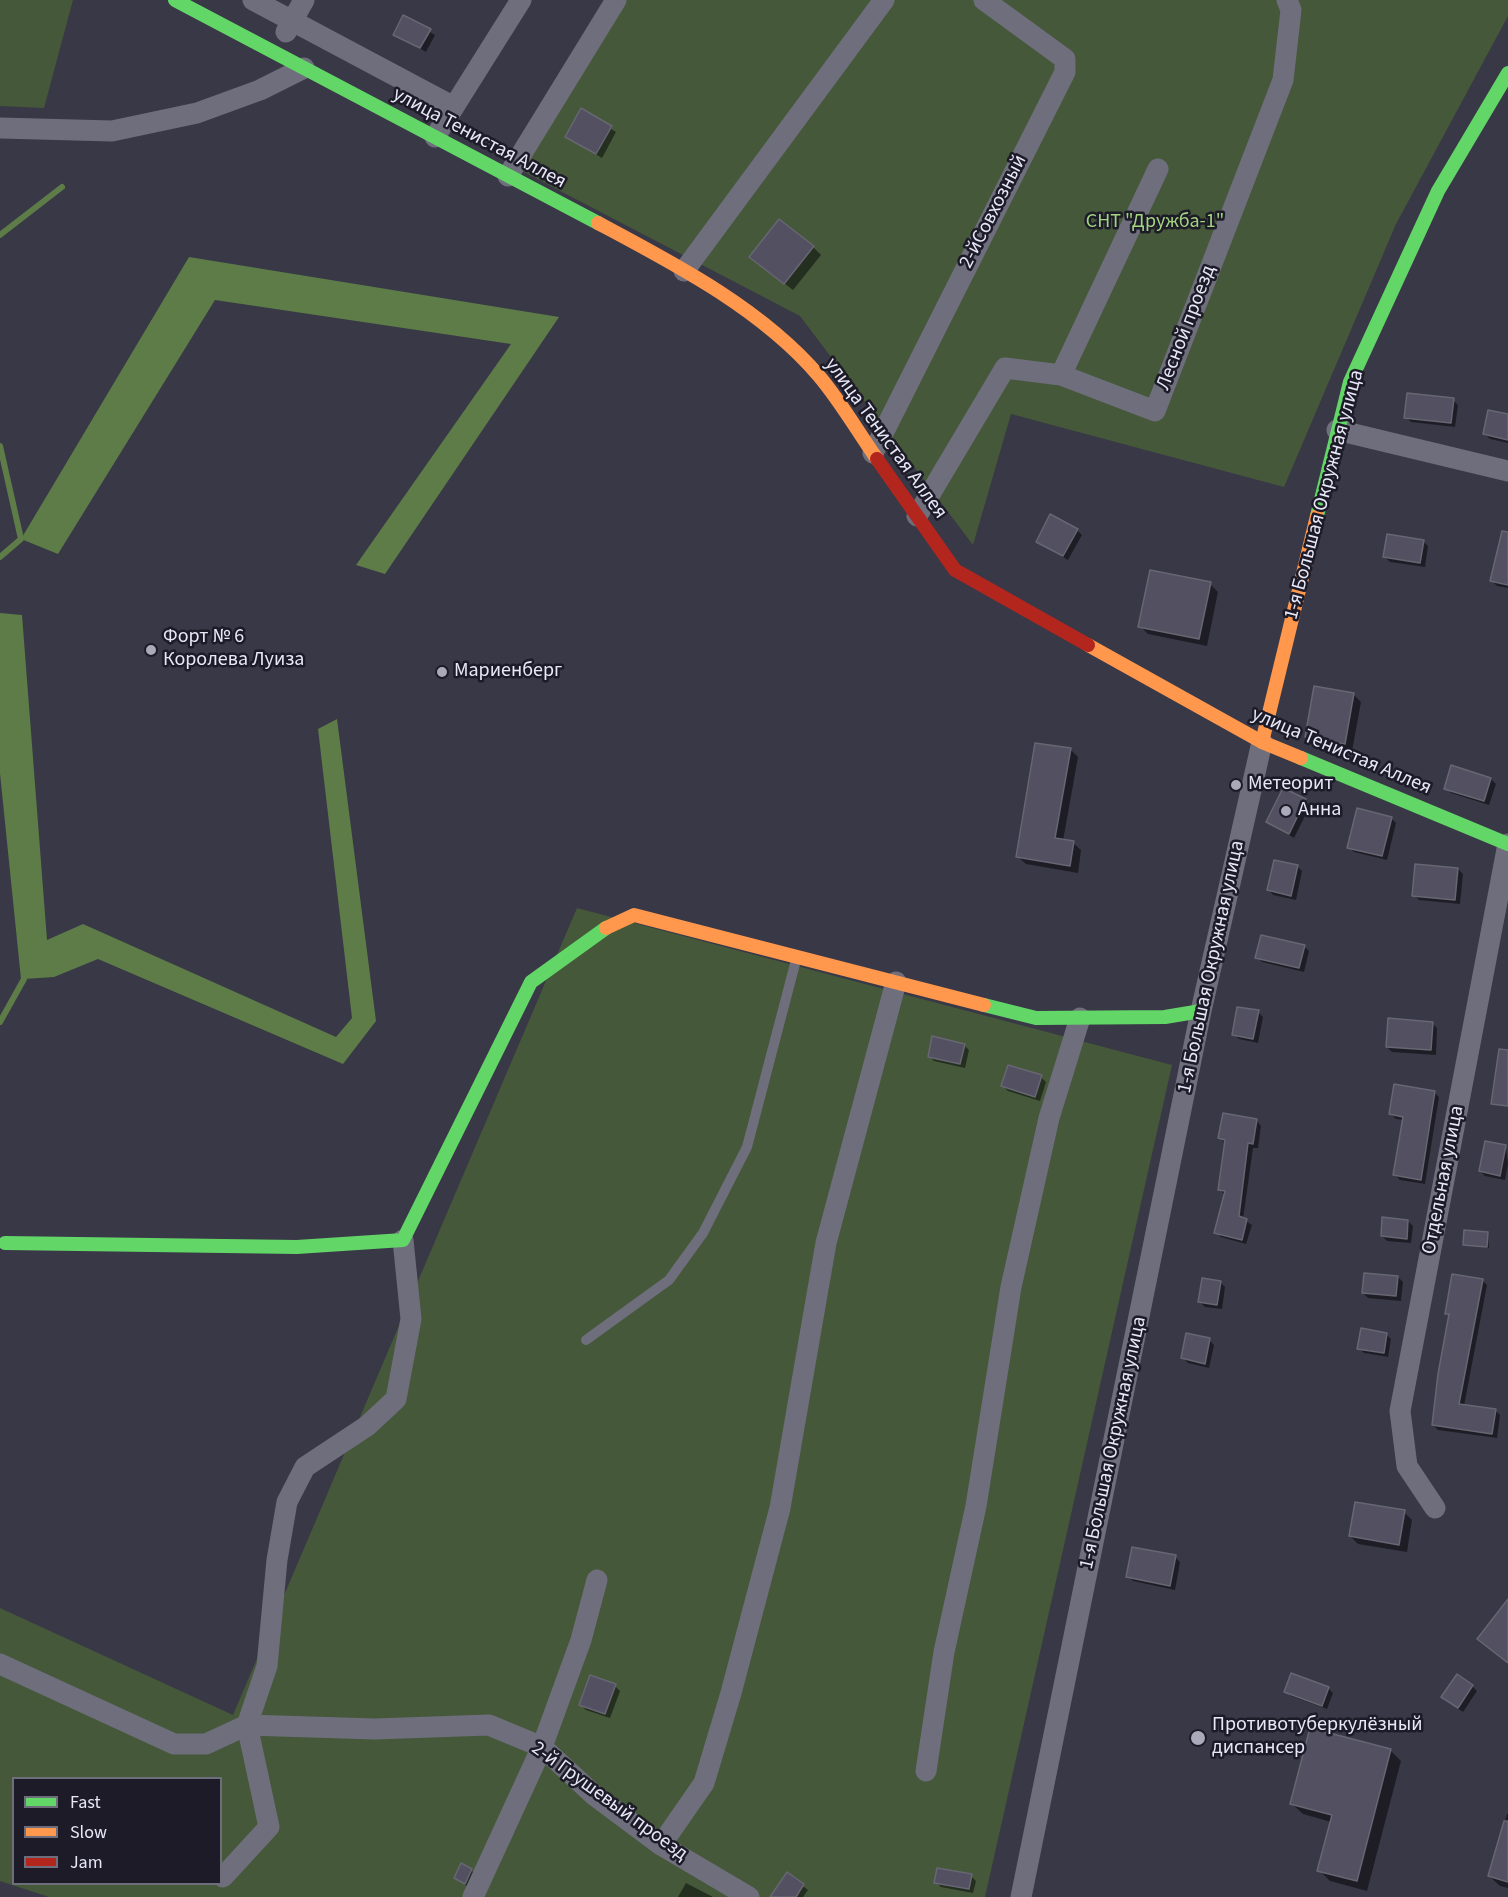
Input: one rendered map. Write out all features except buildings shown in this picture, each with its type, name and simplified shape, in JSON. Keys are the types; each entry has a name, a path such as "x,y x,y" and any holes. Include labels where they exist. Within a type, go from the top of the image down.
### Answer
{"street":[{"name":"улица Тенистая Аллея","path":"175,0 652,252 753,314 819,376 955,570 1262,742 1508,844"},
{"path":"253,0 288,26 454,107"},
{"path":"288,26 304,0"},
{"path":"435,137 521,0"},
{"path":"508,176 616,0"},
{"path":"684,271 884,0"},
{"name":"2-йСовхозный","path":"873,453 1065,72 1065,59 1053,48 984,0"},
{"name":"Лесной проезд","path":"917,516 1005,368 1061,375 1155,411 1283,80 1291,10 1287,0"},
{"path":"0,128 112,131 197,113 260,90 304,68"},
{"name":"1-я Большая Окружная улица","path":"1022,1897 1201,1011 1262,742 1337,430 1350,382 1438,191 1508,73"},
{"path":"1061,375 1158,169"},
{"path":"1337,430 1508,471"},
{"name":"Отдельная улица","path":"1435,1508 1407,1466 1400,1411 1508,844"},
{"path":"223,1877 269,1827 247,1725 267,1666 277,1560 287,1502 305,1467 368,1426 396,1399 411,1319 403,1240 531,981 608,926 634,915 1036,1018 1165,1017 1201,1011"},
{"path":"661,1845 704,1783 731,1693 780,1508 826,1243 896,982"},
{"path":"926,1770 944,1652 976,1506 1011,1287 1049,1118 1080,1018"},
{"path":"5,1243 297,1247 403,1240"},
{"path":"473,1897 542,1747 581,1640 597,1580"},
{"path":"0,1664 174,1744 206,1744 247,1725"},
{"name":"2-й Грушевый проезд","path":"247,1725 375,1729 489,1725 542,1747 594,1795 661,1845 749,1897"}],"lane":[{"path":"586,1340 669,1280 703,1233 747,1147 797,956"}],"green space":[{"path":"0,0 73,0 44,108 0,106"},
{"name":"СНТ \"Дружба-1\"","path":"607,0 1508,0 1508,16 1396,224 1284,487 1011,414 973,545 800,316 518,169"},
{"path":"577,908 1172,1065 985,1897 49,1897 12,1885 222,1885 222,1777 12,1777 12,1885 0,1881 0,1608 233,1715"}],"shaded area":[{"path":"189,257 559,317 385,574 356,565 511,344 215,300 58,554 21,539"},
{"path":"0,613 22,615 47,940 83,924 336,1037 352,1018 318,729 337,719 376,1021 343,1064 98,959 54,977 24,979 0,744"}],"waterway":[{"path":"0,235 62,187"},
{"path":"0,446 21,539 0,557"},
{"path":"0,744 24,979 0,1022"}],"traffic: fast":[{"path":"175,0 598,223"},
{"path":"1317,516 1350,382 1438,191 1508,73"},
{"path":"1301,758 1508,844"},
{"path":"5,1243 297,1247 403,1240 531,982 606,928"},
{"path":"984,1005 1036,1018 1165,1017 1201,1011"}],"traffic: slow":[{"path":"598,223 687,272 744,309 771,330 819,376 877,459"},
{"path":"1262,742 1317,516"},
{"path":"1088,645 1262,742 1301,758"},
{"path":"606,928 634,915 984,1005"}],"traffic: jam":[{"path":"877,459 955,570 1088,645"}],"place":[{"name":"Форт № 6 Королева Луиза","path":"151,650"},
{"name":"Мариенберг","path":"442,672"},
{"name":"Метеорит","path":"1236,785"},
{"name":"Анна","path":"1286,811"},
{"name":"Противотуберкулёзный диспансер","path":"1198,1738"}]}
